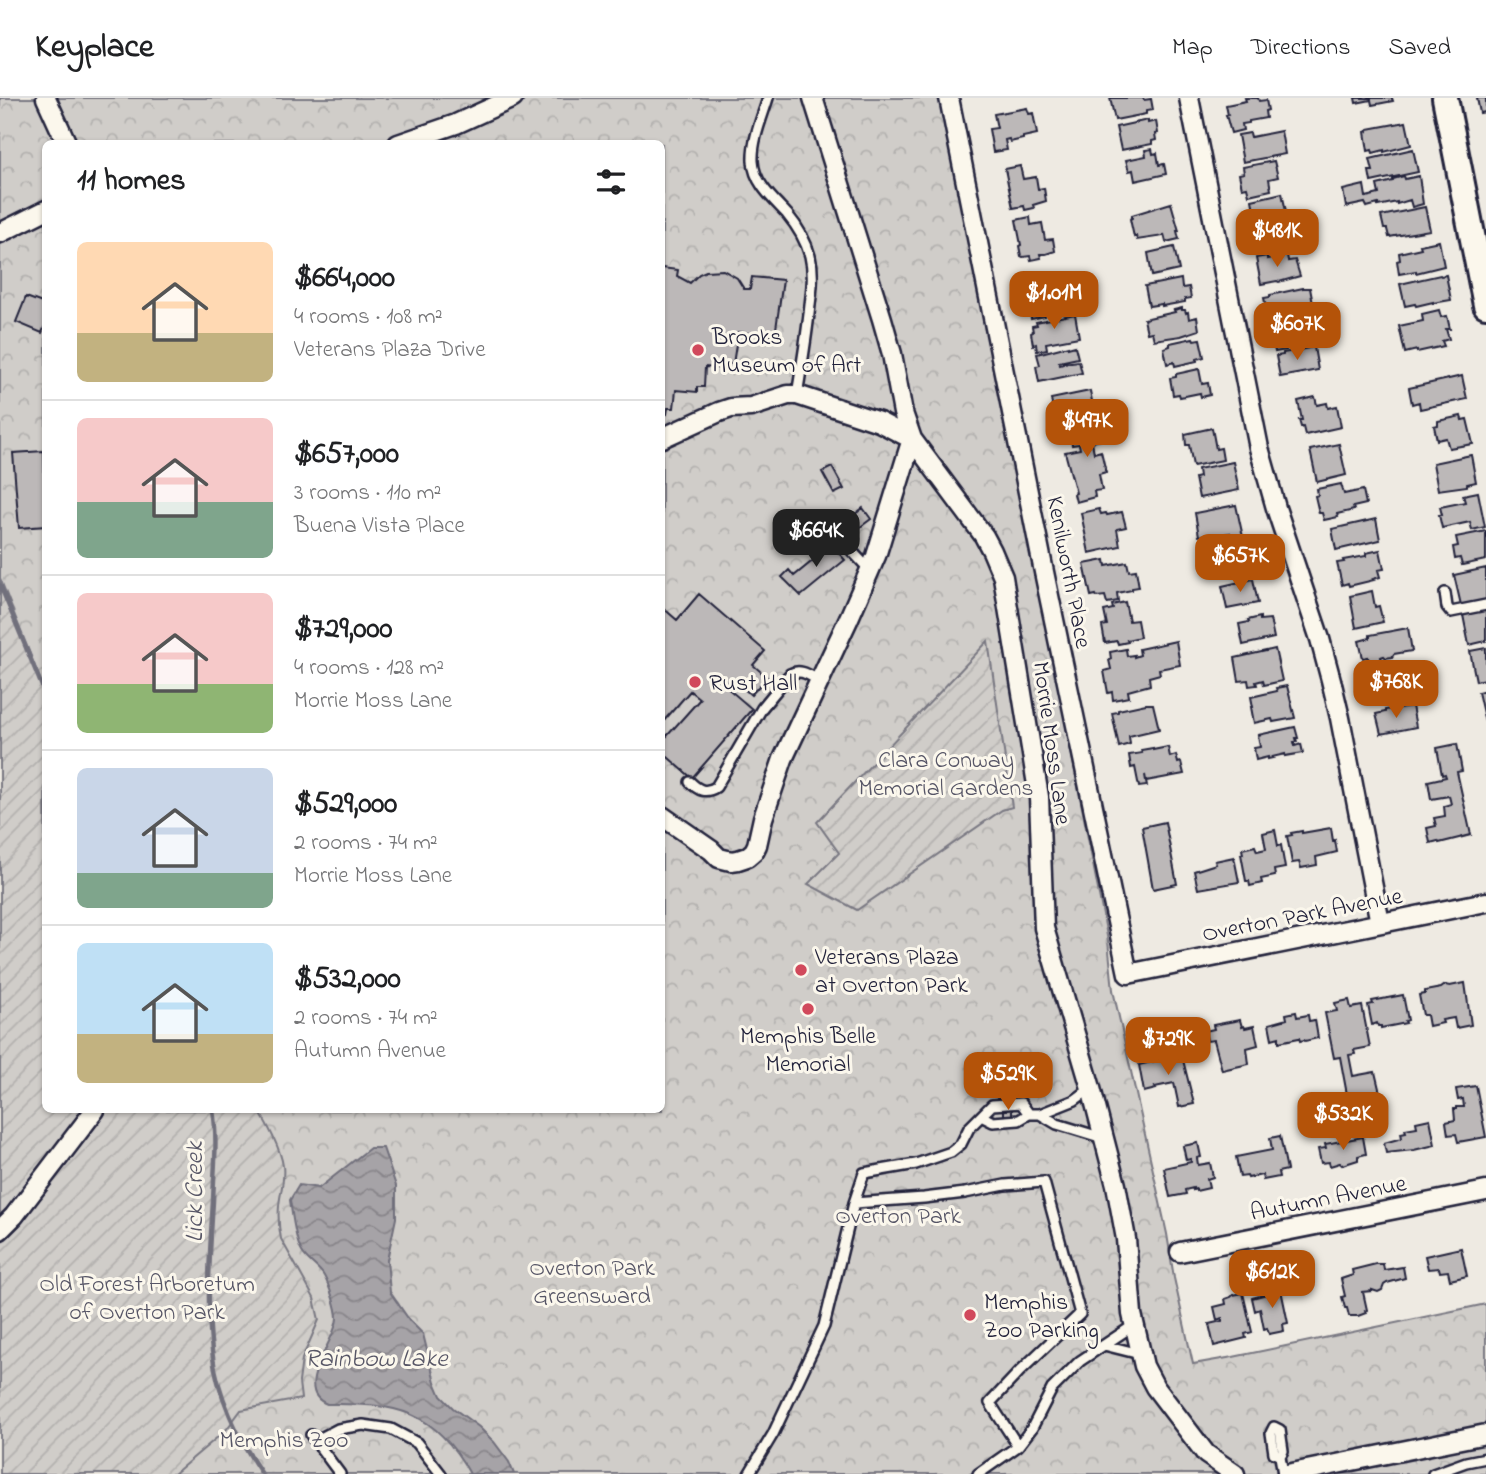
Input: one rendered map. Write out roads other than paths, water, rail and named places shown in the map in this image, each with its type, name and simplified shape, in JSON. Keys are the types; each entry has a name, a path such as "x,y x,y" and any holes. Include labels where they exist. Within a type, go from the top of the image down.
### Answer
{"main road":[{"path":"1445,98 1486,305"}],"street":[{"path":"46,98 65,140"},
{"path":"410,140 456,124 513,98"},
{"name":"Morrie Moss Lane","path":"813,98 882,319 892,354 903,413 912,439 980,530 1003,577 1039,797 1044,928 1105,1139 1123,1219 1129,1295 1144,1366 1155,1387 1206,1454 1235,1474"},
{"name":"Kenilworth Place","path":"949,98 1128,974"},
{"path":"1189,98 1259,448 1331,680 1380,923"},
{"path":"0,233 42,212"},
{"path":"665,438 731,408 751,407 788,395 797,395 879,422 912,439 871,568 783,759 754,851 738,860 719,858 665,818"},
{"name":"Overton Park Avenue","path":"1128,974 1486,902"},
{"path":"0,1230 14,1216 93,1113"},
{"name":"Autumn Avenue","path":"1180,1252 1486,1191"},
{"path":"1285,1474 1321,1471 1486,1434"}],"lane":[{"path":"768,98 755,138 753,163 761,184 801,235 808,249 812,269 807,337 797,395"},
{"path":"849,548 871,568"},
{"path":"1445,593 1447,607 1451,612 1486,605"},
{"path":"690,782 697,789 704,791 716,787 762,708 790,674 802,672 820,681"},
{"path":"981,1116 993,1122 1019,1120 1029,1114 1040,1114 1075,1100 1091,1088"},
{"path":"749,1474 774,1434 824,1326 864,1173 916,1164 951,1153 992,1105 1020,1104 1029,1114"},
{"path":"1040,1114 1057,1124 1105,1139"},
{"path":"854,1203 924,1198 1005,1185 1044,1182 1080,1314 990,1403 1018,1446"},
{"path":"978,1474 1018,1446 1032,1428 1052,1389 1080,1361 1134,1325"},
{"path":"1104,1345 1141,1354"},
{"path":"340,1474 313,1438 338,1429 363,1425 391,1429 417,1443 441,1474"},
{"path":"1280,1456 1285,1474"},
{"path":"1433,1474 1486,1458"}],"water":[{"name":"Rainbow Lake","path":"370,1148 383,1148 396,1186 396,1218 387,1260 390,1292 410,1321 423,1334 441,1396 494,1442 509,1462 514,1474 470,1474 443,1436 428,1423 393,1409 327,1404 317,1397 313,1388 314,1376 335,1327 337,1314 324,1276 300,1247 290,1200 299,1185 319,1188"}],"waterway":[{"name":"Lick Creek","path":"0,585 42,686"},
{"name":"Lick Creek","path":"213,1113 215,1155 209,1295 212,1351 230,1416 262,1474"}],"place":[{"name":"Brooks Museum of Art","path":"698,350"},
{"name":"Rust Hall","path":"695,682"},
{"name":"Veterans Plaza at Overton Park","path":"801,970"},
{"name":"Memphis Belle Memorial","path":"808,1009"},
{"name":"Memphis Zoo Parking","path":"970,1315"}],"park label":[{"name":"Clara Conway Memorial Gardens","path":"946,773"},
{"name":"Overton Park","path":"898,1215"},
{"name":"Overton Park Greensward","path":"592,1281"},
{"name":"Old Forest Arboretum of Overton Park","path":"147,1297"},
{"name":"Memphis Zoo","path":"284,1439"}]}
